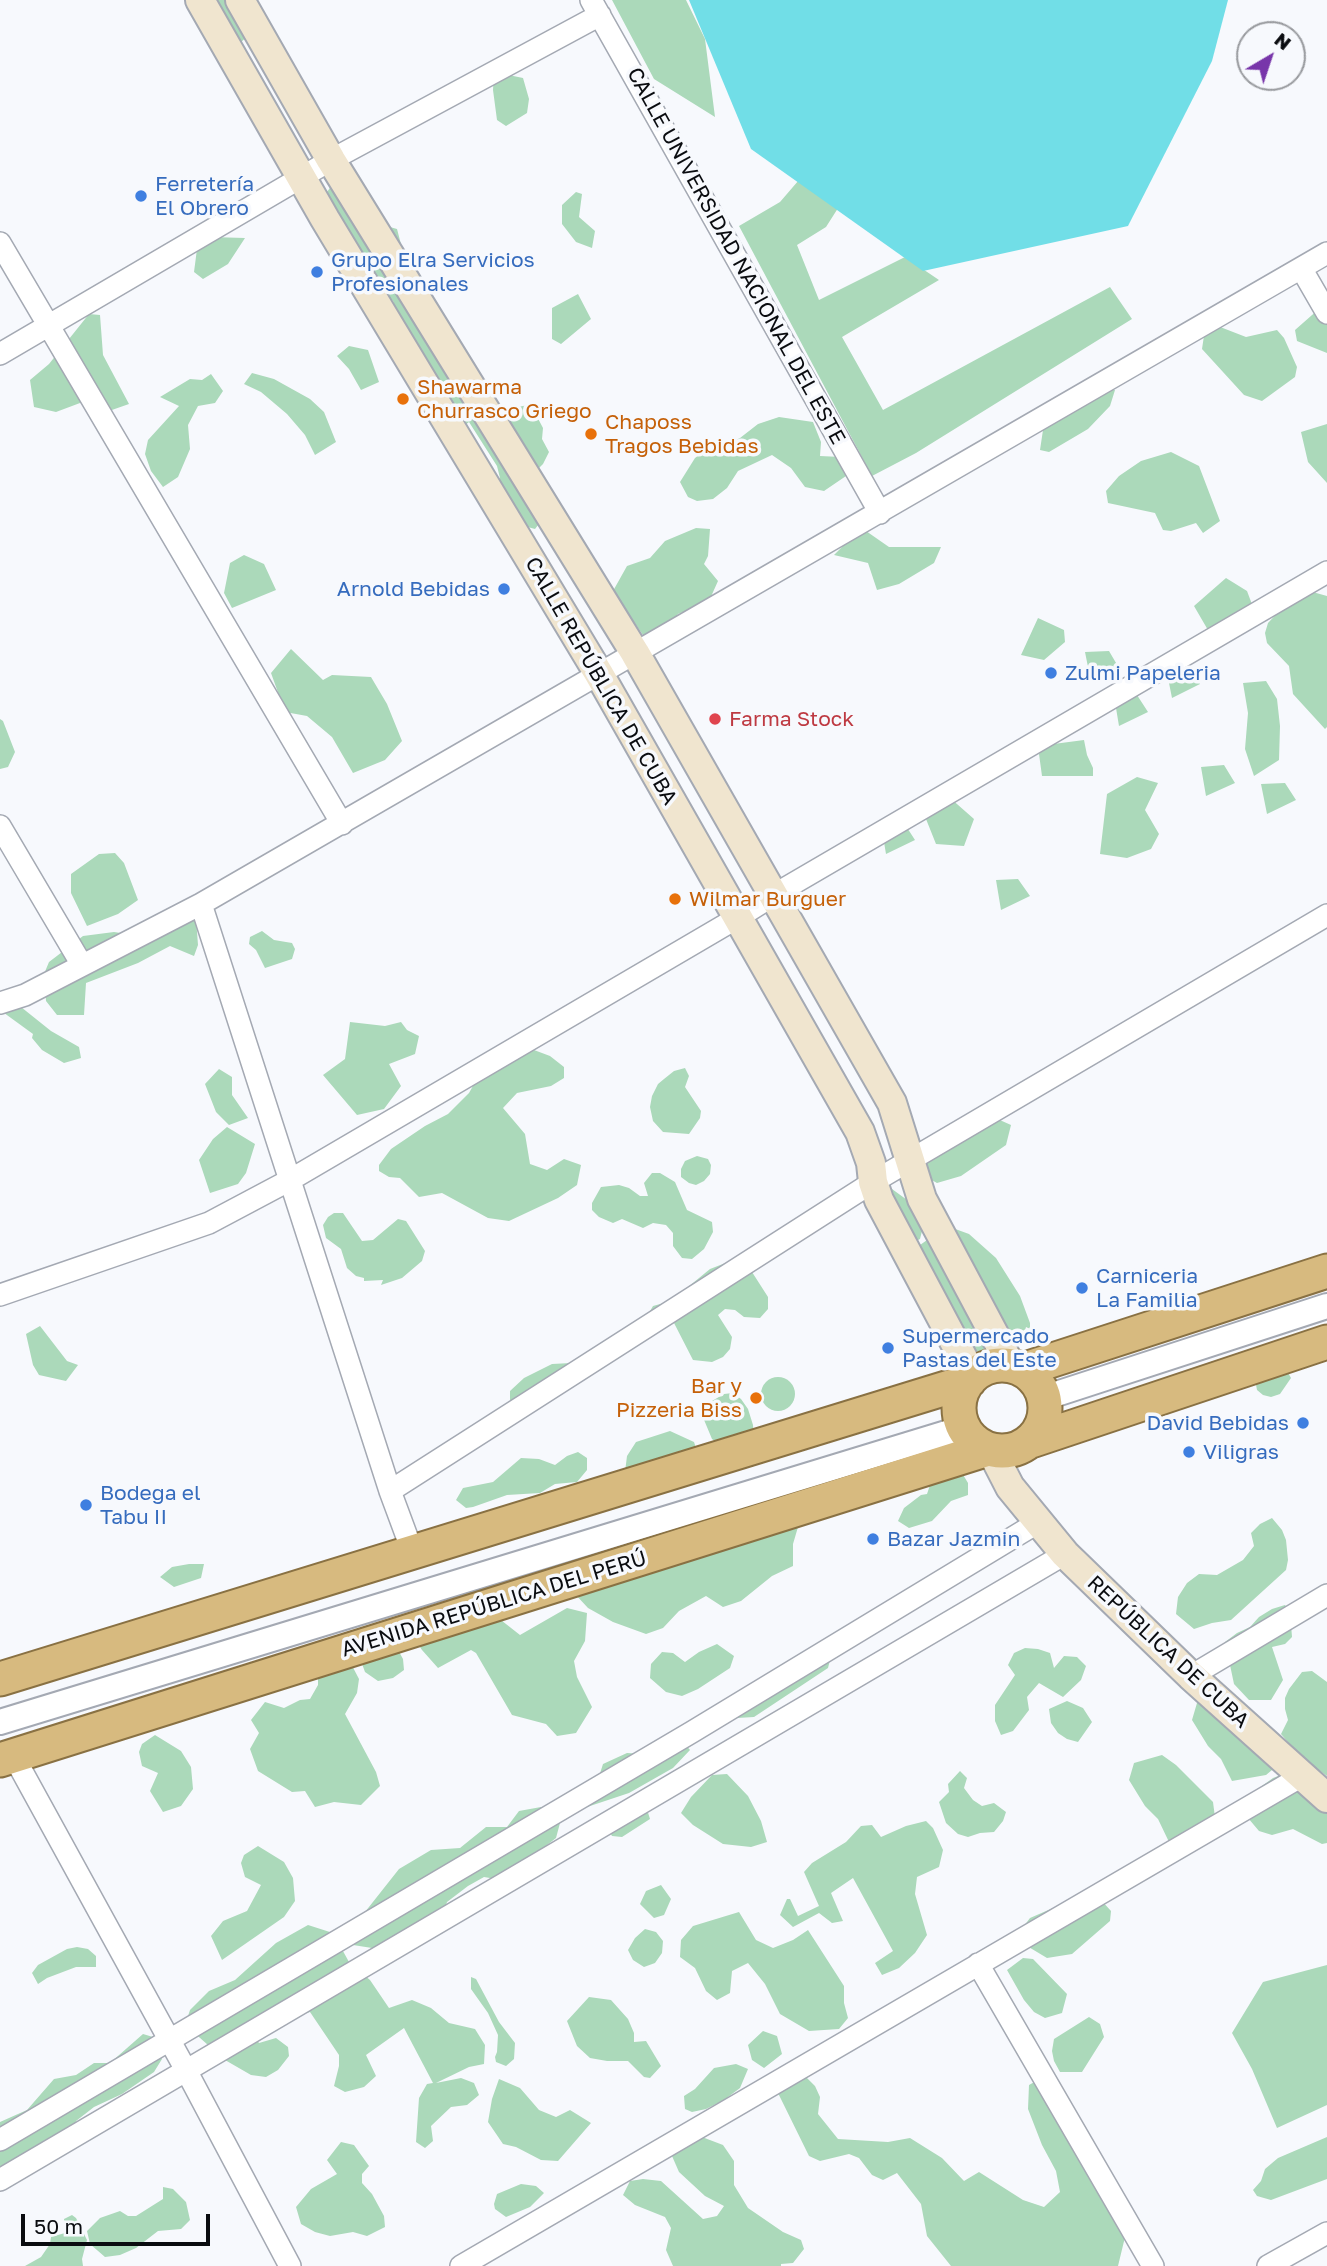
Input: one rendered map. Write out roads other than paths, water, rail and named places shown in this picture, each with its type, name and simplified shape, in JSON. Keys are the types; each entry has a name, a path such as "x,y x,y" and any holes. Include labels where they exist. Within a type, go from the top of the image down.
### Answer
{"highway":[{"path":"0,1679 971,1379 990,1367 1016,1368 1327,1271"},
{"path":"971,1379 960,1400 959,1411 963,1428 972,1439 990,1450 1009,1451 1327,1342"},
{"path":"1016,1368 1038,1384 1044,1398 1043,1424 1028,1443"},
{"name":"AVENIDA REPÚBLICA DEL PERÚ","path":"7,1757 990,1450"}],"main road":[{"name":"CALLE REPÚBLICA DE CUBA","path":"200,0 302,178 599,674 860,1132 871,1163 879,1200 971,1379"},
{"name":"CALLE REPÚBLICA DE CUBA","path":"240,0 331,160 635,653 892,1103 922,1199 1016,1368"},
{"path":"1019,1498 1016,1469 1028,1443"},
{"name":"REPÚBLICA DE CUBA","path":"990,1450 1010,1487 1065,1554 1191,1676 1327,1798"}],"street":[{"path":"0,354 596,7"},
{"name":"CALLE UNIVERSIDAD NACIONAL DEL ESTE","path":"596,7 880,513"},
{"path":"0,243 342,824"},
{"path":"0,1003 24,995 201,904 1327,253"},
{"path":"1301,268 1327,313"},
{"path":"0,1295 209,1223 290,1180 1327,572"},
{"path":"0,826 82,965"},
{"path":"201,904 390,1491 413,1553"},
{"path":"390,1491 873,1182 1327,915"},
{"path":"1044,1398 1327,1306"},
{"path":"0,1722 963,1428"},
{"path":"0,2140 670,1745 1037,1523"},
{"path":"0,2180 1065,1554"},
{"path":"1191,1676 1327,1595"},
{"path":"7,1757 169,2039 290,2266"},
{"path":"461,2266 1302,1776"},
{"path":"978,1964 1153,2266"},
{"path":"1268,2266 1327,2233"}],"water":[{"path":"689,0 1228,0 1212,61 1128,226 923,271 751,149"}],"place":[{"name":"Ferretería El Obrero","path":"141,196"},
{"name":"Grupo Elra Servicios Profesionales","path":"317,272"},
{"name":"Shawarma Churrasco Griego","path":"403,399"},
{"name":"Chaposs Tragos Bebidas","path":"591,434"},
{"name":"Arnold Bebidas","path":"504,589"},
{"name":"Zulmi Papeleria","path":"1051,673"},
{"name":"Farma Stock","path":"715,719"},
{"name":"Wilmar Burguer","path":"675,899"},
{"name":"Carniceria La Familia","path":"1082,1288"},
{"name":"Supermercado Pastas del Este","path":"888,1348"},
{"name":"Bar y Pizzeria Biss","path":"756,1398"},
{"name":"David Bebidas","path":"1303,1423"},
{"name":"Viligras","path":"1189,1452"},
{"name":"Bodega el Tabu II","path":"86,1505"},
{"name":"Bazar Jazmin","path":"873,1539"}]}
